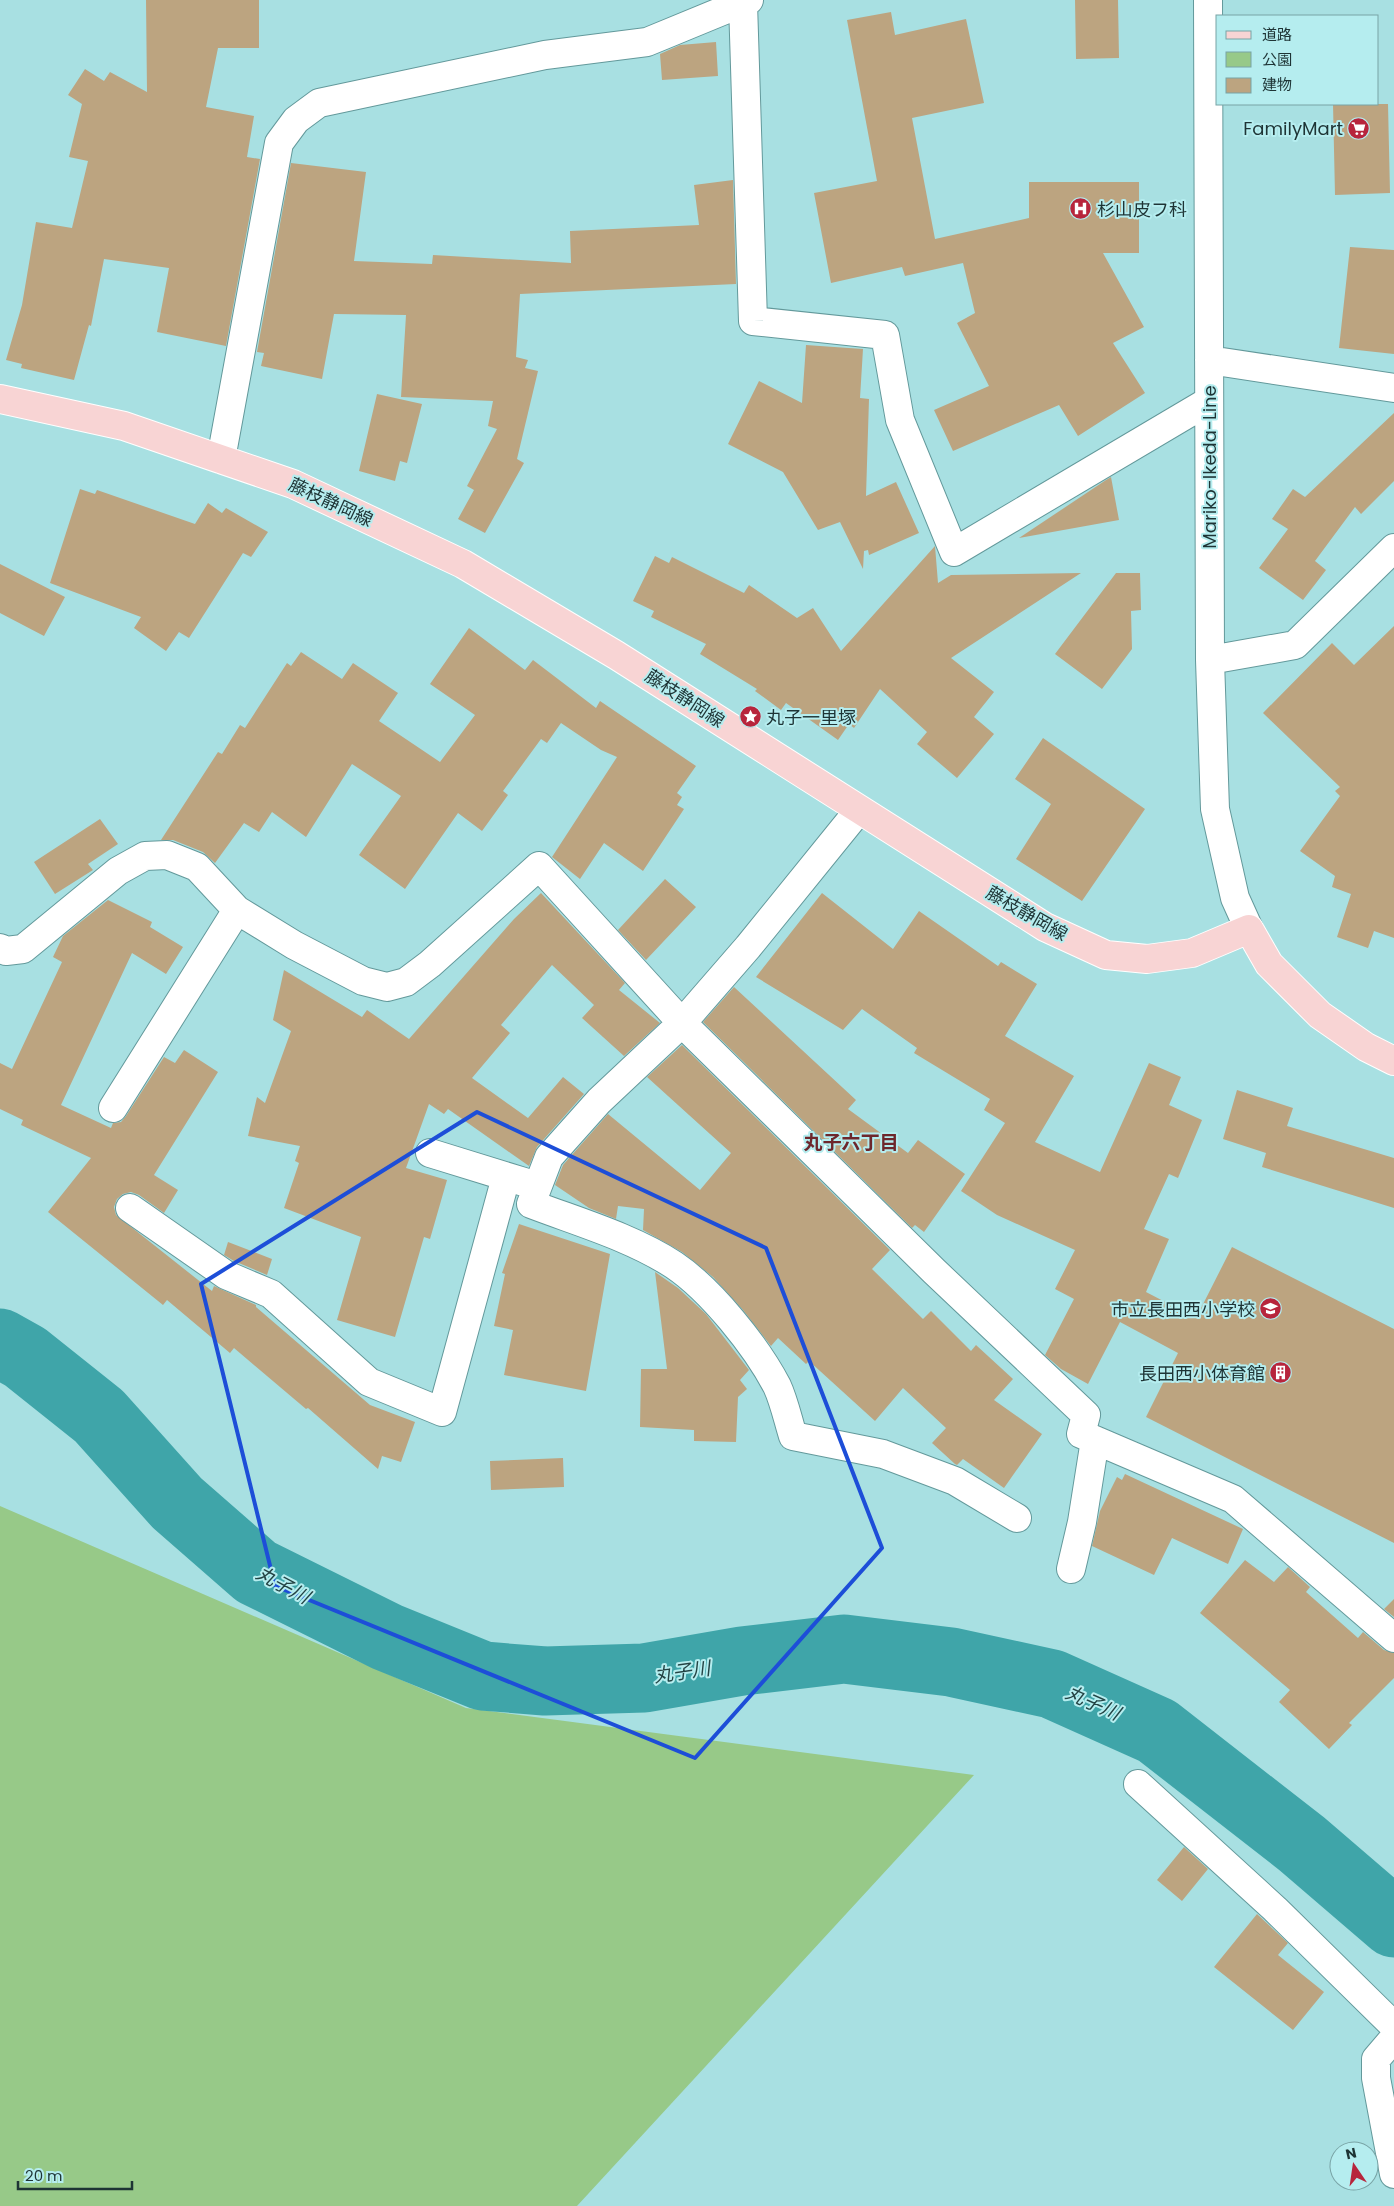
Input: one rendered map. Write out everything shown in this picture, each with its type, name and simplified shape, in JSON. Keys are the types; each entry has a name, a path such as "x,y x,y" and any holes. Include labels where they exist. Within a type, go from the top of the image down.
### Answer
{"main road":[{"name":"藤枝静岡線","path":"0,399 124,426 293,484 463,564 616,654 1045,927 1106,955 1147,959 1192,953 1249,929"},
{"path":"1249,929 1269,964 1320,1015 1366,1047 1394,1061"}],"street":[{"name":"Mariko-Ikeda-Line","path":"1208,0 1210,660 1215,809 1235,898 1249,929"},
{"path":"220,459 227,435 279,143 296,120 319,103 545,54 647,42 746,2 753,321 885,335 900,420 954,552 1209,401"},
{"path":"1209,360 1394,388"},
{"path":"1210,660 1295,645 1394,548"},
{"path":"859,810 748,947 682,1023 599,1102 549,1157 531,1204 625,1240 673,1265 710,1295 744,1337 777,1386 793,1436 883,1454 955,1482 1017,1518"},
{"path":"0,948 6,951 23,950 118,870 145,856 167,855 197,866 237,910 294,944 354,976 387,987 406,982 430,964 539,866 682,1023 934,1271 1086,1415 1081,1434 1233,1499 1394,1638"},
{"path":"113,1108 237,910"},
{"path":"430,1153 537,1186"},
{"path":"130,1208 226,1275 271,1294 369,1382 442,1412 506,1176"},
{"path":"1071,1569 1082,1522 1095,1440"},
{"path":"1138,1784 1275,1910 1394,2026"},
{"path":"1394,2038 1376,2059 1376,2078 1394,2174"}],"highlighted area":[{"path":"477,1112 766,1248 882,1548 695,1758 275,1586 201,1284"}],"green space":[{"path":"0,1506 466,1708 974,1775 577,2206 0,2206"}],"building":[{"path":"146,0 259,0 259,48 218,48 206,107 254,116 247,157 260,159 226,346 157,332 169,268 104,259 91,326 89,325 74,380 21,368 22,364 6,360 22,305 36,222 72,228 88,161 69,157 82,104 68,95 85,69 104,81 110,72 147,92"},
{"path":"1075,0 1118,0 1119,58 1076,59"},
{"path":"891,12 895,35 966,19 984,103 912,118 935,239 1029,218 1029,182 1139,182 1139,253 1103,253 1144,327 1113,343 1145,393 1078,436 1059,405 953,451 934,410 989,386 957,323 975,313 963,263 905,276 902,267 831,283 814,193 877,181 847,20"},
{"path":"716,42 718,76 662,80 660,54 680,45"},
{"path":"1388,104 1390,193 1335,195 1333,105"},
{"path":"291,163 366,172 354,261 432,264 433,255 571,263 570,231 699,225 694,185 733,180 736,284 520,294 516,357 528,360 525,368 538,371 517,459 524,463 485,533 458,519 474,490 467,486 497,429 488,426 493,401 401,397 406,315 334,314 322,379 261,366 264,353 257,352"},
{"path":"1350,247 1394,250 1394,354 1339,348"},
{"path":"806,345 863,349 860,398 869,399 866,496 896,482 919,533 869,555 868,550 864,551 863,569 840,522 818,530 783,472 728,444 759,381 802,403"},
{"path":"377,394 422,404 407,463 400,461 395,481 359,471"},
{"path":"1394,413 1394,481 1361,514 1355,507 1315,561 1326,570 1303,600 1259,568 1288,529 1272,519 1293,489 1305,497"},
{"path":"1111,477 1119,520 1019,538 1106,480"},
{"path":"80,489 95,494 97,490 195,524 208,503 222,513 226,508 268,532 251,557 243,553 189,638 179,632 166,651 134,628 141,617 50,583"},
{"path":"935,546 938,583 951,575 1081,573 951,658 994,692 974,717 994,734 957,778 917,744 927,732 880,689 854,728 849,724 838,740 786,703 781,710 755,691 757,689 700,654 706,644 651,617 654,611 633,601 655,556 669,563 672,557 744,593 749,585 797,618 813,608 841,651"},
{"path":"0,564 65,597 44,636 0,613"},
{"path":"1116,573 1140,573 1141,610 1131,611 1132,649 1102,689 1055,654"},
{"path":"1394,626 1394,938 1374,931 1368,948 1337,937 1351,894 1332,887 1335,876 1300,851 1340,796 1335,791 1340,787 1263,713 1332,643 1354,665"},
{"path":"469,628 525,670 533,660 596,708 600,701 696,766 677,793 682,797 677,805 684,809 643,871 604,843 580,879 552,857 617,757 601,750 561,723 547,743 541,739 503,791 508,795 482,831 458,813 405,889 359,855 401,796 352,764 306,837 272,812 259,832 244,823 215,863 203,852 173,840 161,840 218,752 222,754 240,725 245,728 287,663 291,666 301,652 342,679 353,663 398,693 379,721 440,762 475,715 430,684"},
{"path":"1043,738 1145,809 1082,901 1016,859 1051,804 1015,779"},
{"path":"100,819 118,844 88,864 93,870 55,894 34,862"},
{"path":"665,879 696,907 646,960 618,930"},
{"path":"541,893 625,983 619,990 660,1023 624,1056 582,1018 594,1005 552,965 501,1025 510,1033 472,1078 528,1118 563,1077 584,1094 537,1147 529,1166 448,1109 444,1114 429,1104 406,1168 447,1180 430,1239 424,1237 395,1337 337,1320 361,1237 284,1208 299,1163 295,1161 300,1146 248,1136 257,1097 265,1103 291,1031 273,1020 284,970 362,1017 367,1010 409,1039 514,919"},
{"path":"822,893 893,949 919,911 998,966 1001,962 1037,984 1005,1036 1074,1076 1035,1142 1100,1172 1149,1063 1181,1077 1169,1105 1202,1120 1178,1178 1169,1174 1144,1229 1169,1239 1146,1292 1196,1318 1232,1247 1394,1329 1394,1543 1146,1417 1178,1353 1120,1322 1088,1384 1061,1369 1045,1355 1074,1299 1055,1289 1075,1250 997,1215 961,1191 1005,1123 984,1110 990,1099 914,1053 917,1048 862,1009 843,1030 756,977"},
{"path":"108,900 152,922 150,927 183,947 166,974 132,953 61,1105 111,1128 113,1123 121,1122 126,1116 164,1057 175,1063 184,1050 218,1072 154,1175 178,1190 164,1213 139,1195 131,1192 123,1194 117,1199 114,1207 116,1215 212,1291 214,1286 256,1305 256,1307 370,1405 415,1422 401,1462 382,1456 378,1469 308,1408 306,1409 234,1348 230,1353 167,1300 163,1305 48,1212 91,1158 21,1125 23,1120 0,1109 0,1063 12,1069 62,962 53,957 63,936"},
{"path":"734,987 856,1100 848,1109 908,1153 918,1140 965,1174 924,1232 915,1225 912,1228 703,1022"},
{"path":"682,1045 890,1250 872,1269 923,1319 931,1311 971,1351 976,1345 1013,1379 994,1400 1042,1434 1004,1488 963,1459 957,1465 955,1464 932,1443 946,1428 903,1388 875,1421 809,1361 806,1364 778,1338 771,1346 743,1310 713,1277 682,1252 643,1230 644,1209 618,1206 616,1219 589,1208 555,1185 563,1165 608,1114 700,1190 731,1153 647,1077"},
{"path":"1237,1090 1293,1108 1287,1126 1394,1158 1394,1208 1262,1167 1266,1153 1223,1139"},
{"path":"519,1224 610,1254 586,1391 504,1375 513,1330 494,1326 505,1274 502,1273"},
{"path":"228,1242 272,1259 267,1275 224,1255"},
{"path":"655,1272 678,1288 706,1314 749,1370 740,1380 747,1389 738,1397 736,1442 694,1441 694,1430 640,1427 641,1369 667,1369"},
{"path":"563,1458 564,1487 491,1490 490,1461"},
{"path":"1125,1474 1243,1529 1228,1564 1172,1538 1154,1575 1092,1546 1100,1511 1117,1477 1122,1480"},
{"path":"1245,1560 1274,1582 1288,1567 1310,1587 1306,1592 1358,1638 1363,1632 1384,1650 1394,1653 1394,1678 1349,1723 1352,1725 1329,1749 1279,1702 1290,1690 1200,1613"},
{"path":"1394,1599 1394,1617 1384,1609"},
{"path":"1184,1847 1208,1869 1182,1901 1157,1880"},
{"path":"1257,1914 1288,1943 1278,1955 1324,1992 1293,2030 1214,1967"}],"waterway":[{"name":"丸子川","path":"0,1343 25,1357 99,1416 177,1503 256,1572 387,1637 483,1676 545,1681 644,1678 742,1661 844,1649 951,1662 1052,1684 1157,1731 1302,1844 1394,1923"}],"place":[{"name":"FamilyMart","path":"1359,128"},
{"name":"杉山皮フ科","path":"1081,209"},
{"name":"丸子一里塚","path":"750,717"},
{"name":"市立長田西小学校","path":"1271,1309"},
{"name":"長田西小体育館","path":"1281,1373"}],"district":[{"name":"丸子六丁目","path":"851,1142"}]}
